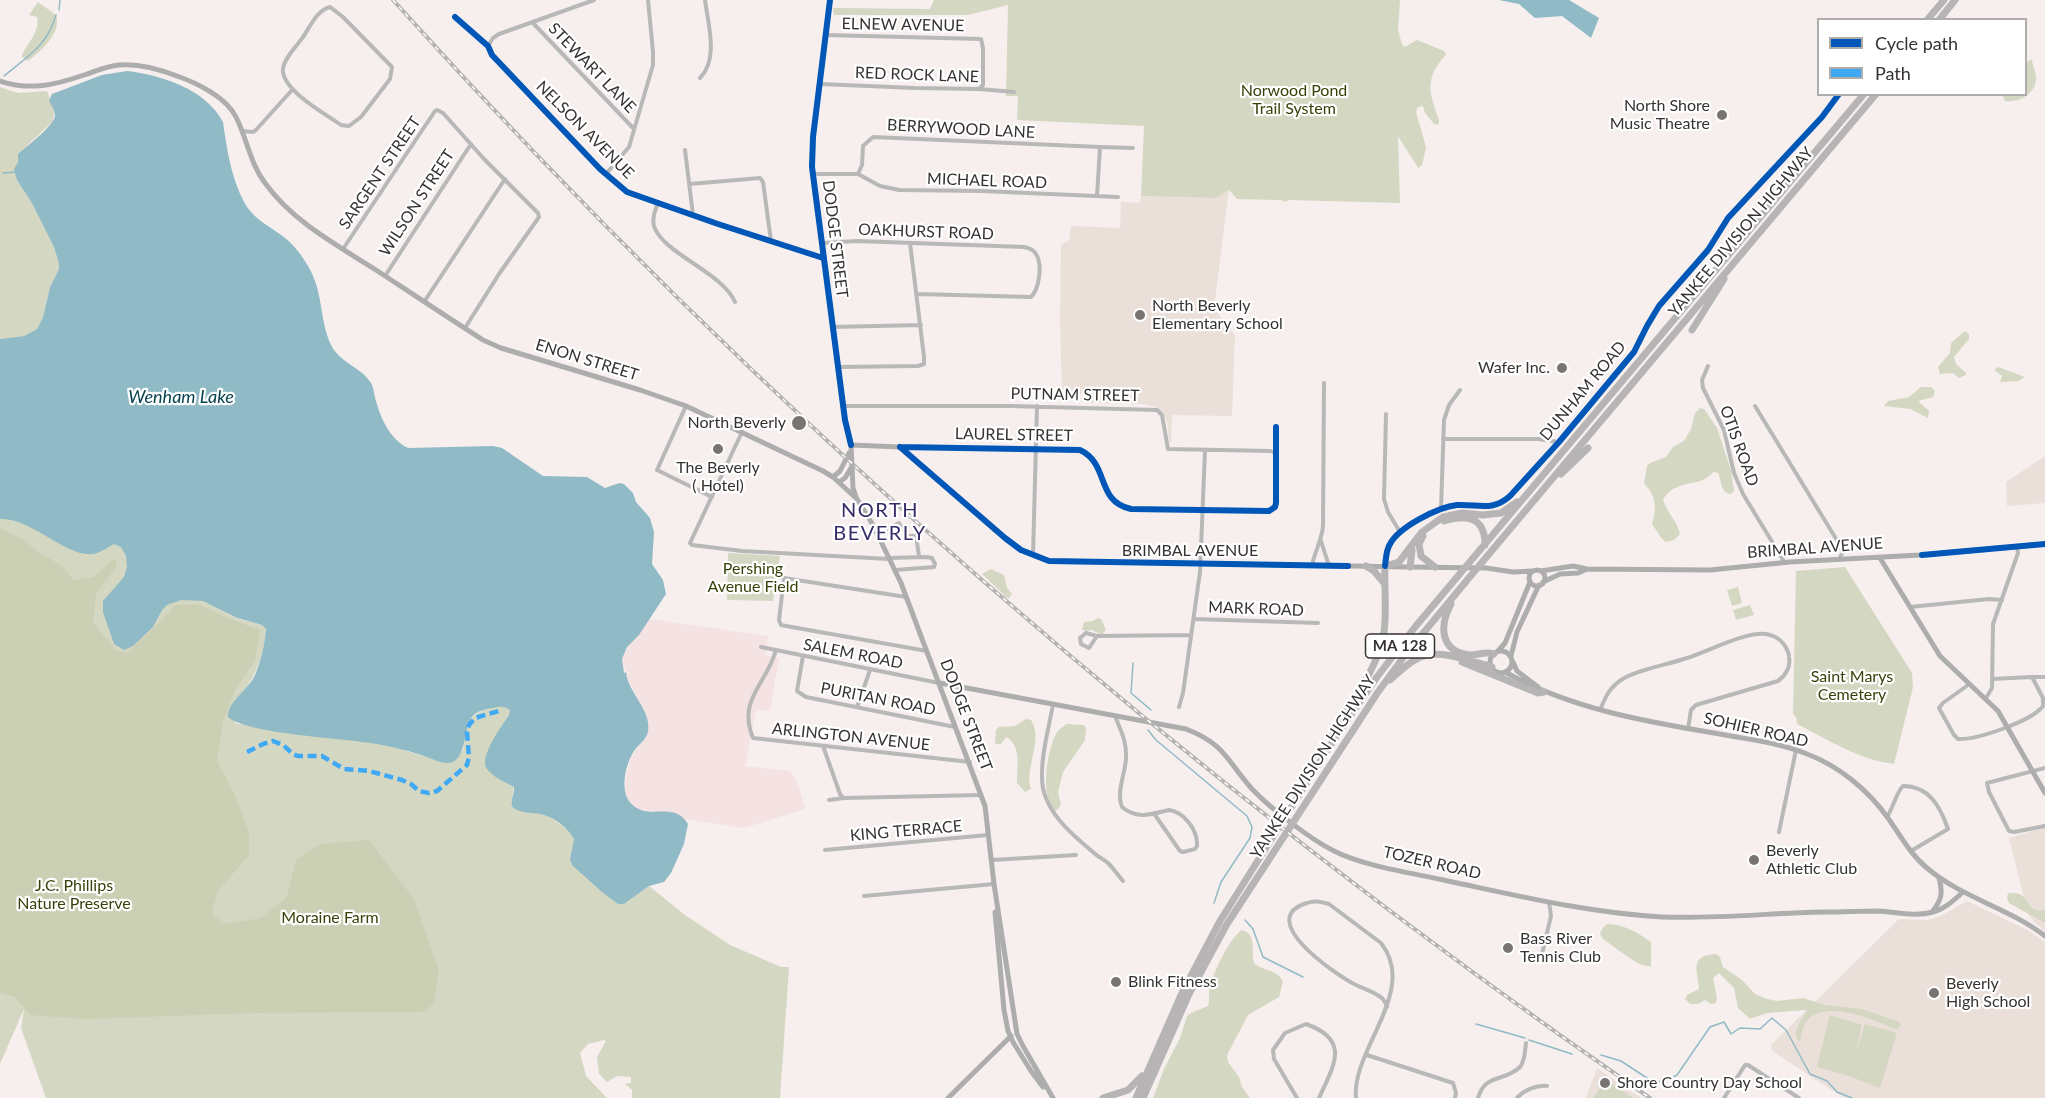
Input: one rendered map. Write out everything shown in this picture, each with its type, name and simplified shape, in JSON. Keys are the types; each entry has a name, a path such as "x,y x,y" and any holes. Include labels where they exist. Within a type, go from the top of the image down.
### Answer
{"highway":[{"path":"1930,18 1944,0"},
{"path":"1941,18 1955,0"},
{"name":"YANKEE DIVISION HIGHWAY","path":"1136,1098 1182,993 1204,950 1331,744 1377,677 1415,627 1862,96"},
{"name":"YANKEE DIVISION HIGHWAY","path":"1143,1098 1200,974 1231,918 1377,692 1473,573 1874,96"},
{"path":"1692,330 1740,255"},
{"path":"1507,533 1588,448"},
{"path":"1291,808 1377,658 1384,629 1385,566 1399,562 1422,532 1443,517 1462,513 1483,515 1501,513 1526,496"},
{"path":"1435,567 1421,556 1419,544 1426,532 1445,520 1466,518 1480,524 1485,545"},
{"path":"1410,567 1414,542"},
{"path":"1366,566 1374,571 1384,583"},
{"path":"1473,573 1445,615 1444,637 1452,648 1462,654 1496,652"},
{"path":"1377,692 1411,663 1434,653 1449,654 1492,667"},
{"path":"1434,653 1538,693 1544,692"},
{"path":"1102,1098 1133,1086 1142,1077 1155,1053"}],"main road":[{"name":"DODGE STREET","path":"830,0 813,137 813,174 850,446 853,488 907,598 982,795 992,860 1004,1010 1011,1037 1031,1071 1052,1098"},
{"name":"ENON STREET","path":"0,81 20,86 41,87 109,67 130,65 176,75 209,92 232,110 254,166 270,190 294,214 343,249 483,340 501,348 686,406 833,477 857,499"},
{"name":"LAUREL STREET","path":"850,446 900,447"},
{"path":"833,477 846,462 850,446"},
{"name":"BRIMBAL AVENUE","path":"900,447 1005,538 1033,556 1049,561 1486,568 1513,572"},
{"path":"839,482 845,478 852,466"},
{"name":"BRIMBAL AVENUE","path":"1587,570 1710,570 2045,544"},
{"path":"1880,558 1940,656 1968,685 1995,708 2045,793"},
{"path":"1513,572 1573,566 1587,570"},
{"path":"1513,572 1534,585 1541,584 1560,574 1587,570"},
{"path":"1532,571 1505,643 1490,663 1495,671 1505,672 1544,692"},
{"path":"1505,672 1509,669 1514,640 1524,614 1541,584 1544,575 1541,571"},
{"path":"1496,652 1503,651 1512,658 1517,671 1544,692"},
{"name":"TOZER ROAD","path":"939,683 1186,729 1205,738 1223,751 1252,789 1313,839 1335,852 1356,860 1405,872 1587,909 1661,916 1876,911 1931,913"},
{"name":"SOHIER ROAD","path":"1544,692 1600,710 1796,750 1824,761 1854,781 1877,803 1910,851 1926,868 1963,892 2025,922 2045,936"},
{"path":"1931,913 1939,904 1942,894 1939,878"},
{"name":"DODGE STREET","path":"994,884 1017,1034 1052,1098"},
{"path":"1931,913 1941,909 1963,892"},
{"path":"948,1098 1011,1037 1017,1034"}],"street":[{"path":"488,46 494,37 594,0"},
{"path":"606,174 629,147 654,60 648,0"},
{"path":"700,78 707,69 711,47 705,0"},
{"path":"326,8 335,9 392,67 390,79 361,117 349,126 341,125 292,90 284,76 284,65 316,18 326,8"},
{"name":"NELSON AVENUE","path":"455,17 488,46 492,55 606,174 627,192 824,258"},
{"name":"STEWART LANE","path":"532,22 634,130"},
{"name":"ELNEW AVENUE","path":"825,35 981,39 983,85 979,89"},
{"name":"RED ROCK LANE","path":"820,84 1014,92"},
{"path":"241,130 252,132 255,130 292,90"},
{"name":"DUNHAM ROAD","path":"1400,532 1441,509 1455,506 1485,507 1502,504 1559,442 1634,352 1659,306 1708,250 1728,218 1822,117 1838,96"},
{"name":"SARGENT STREET","path":"343,249 437,110 451,121 471,144"},
{"name":"BERRYWOOD LANE","path":"858,174 862,165 863,146 873,137 1133,148"},
{"path":"465,328 539,215 471,144"},
{"name":"WILSON STREET","path":"384,276 471,144"},
{"path":"1097,196 1100,147"},
{"path":"686,150 693,215"},
{"path":"813,174 858,174"},
{"name":"MICHAEL ROAD","path":"858,174 880,186 898,190 1118,197"},
{"path":"690,184 760,178 763,183 771,241"},
{"path":"424,302 505,179"},
{"path":"658,203 654,220 657,232 663,240 726,287 735,302"},
{"name":"OAKHURST ROAD","path":"822,243 857,241 1029,248 1036,253 1037,285 1031,297 917,294"},
{"path":"838,367 924,364 910,243"},
{"path":"832,327 921,325"},
{"name":"OTIS ROAD","path":"1708,366 1702,380 1703,388 1724,429 1734,473 1743,494 1785,563"},
{"path":"1324,383 1322,541 1329,566"},
{"path":"1441,509 1446,412 1460,390"},
{"path":"686,406 657,470 712,497"},
{"name":"PUTNAM STREET","path":"843,406 1037,406 1156,410 1162,415 1168,449 1271,451 1275,453"},
{"path":"1033,556 1037,406"},
{"path":"1755,406 1839,542 1843,552 1839,560"},
{"path":"1385,566 1390,543 1400,532 1388,512 1384,499 1386,414"},
{"path":"1203,510 1273,510 1276,503 1276,427"},
{"path":"742,432 690,543 692,545 742,551 889,558 919,556 932,558 935,564 934,567 894,570"},
{"path":"1443,439 1538,439 1559,442"},
{"name":"LAUREL STREET","path":"900,447 1080,450 1095,462 1111,498 1122,507 1203,510"},
{"path":"1179,707 1201,564 1204,450"},
{"path":"877,534 899,523 907,536 916,536 919,556"},
{"path":"1312,565 1316,550 1322,541"},
{"path":"1986,698 1991,690 1993,624 2018,553 2018,547"},
{"path":"907,598 784,578 779,620 781,625 928,651"},
{"path":"1910,607 1989,599 2002,600"},
{"name":"MARK ROAD","path":"1194,619 1318,623"},
{"path":"1097,636 1089,648 1081,644 1080,638 1083,634 1097,636 1191,635"},
{"path":"1600,710 1607,693 1628,676 1750,636 1765,634 1773,636 1786,645 1790,662 1787,672 1778,681 1696,705 1691,710 1688,729"},
{"name":"SALEM ROAD","path":"761,647 939,683"},
{"name":"ARLINGTON AVENUE","path":"776,650 771,665 752,698 749,730 753,738 970,762"},
{"name":"PURITAN ROAD","path":"803,656 796,691 806,697 956,727"},
{"path":"857,707 870,670"},
{"path":"1968,685 1940,707 1940,712 1955,737 1963,739 2008,727 2028,718 2043,706 2043,698 2032,677"},
{"path":"1992,679 2045,677"},
{"path":"1053,704 1042,763 1045,797 1050,808 1065,826 1109,864 1123,881"},
{"path":"1115,716 1123,732 1126,746 1120,803 1122,807 1131,814 1155,815 1169,810 1181,814 1196,835 1195,849 1180,851 1155,815"},
{"path":"824,746 840,794 844,798"},
{"path":"1779,832 1796,750"},
{"path":"2045,768 1987,783 1989,792 2009,831 2045,826"},
{"path":"1887,817 1894,807 1899,791 1904,786 1921,789 1932,798 1948,829 1910,851"},
{"path":"829,800 982,795"},
{"name":"KING TERRACE","path":"825,850 989,835"},
{"path":"992,860 1076,855"},
{"path":"864,896 994,884"},
{"path":"1356,1098 1358,1082 1367,1055 1387,1007 1390,999 1391,961 1381,943 1329,904 1319,901 1298,906 1291,913 1289,920 1292,932 1298,941 1311,954 1345,979 1380,996 1387,1007"},
{"path":"1542,954 1551,916 1549,902"},
{"path":"1297,1098 1274,1059 1273,1050 1285,1033 1306,1024 1328,1035 1335,1044 1336,1053 1332,1068 1318,1098"},
{"path":"1478,1098 1485,1083 1521,1066 1526,1043"},
{"path":"1367,1055 1453,1083 1455,1098"},
{"path":"1724,1098 1745,1065 1753,1067 1799,1098"},
{"path":"1517,1098 1520,1094 1538,1085 1547,1086"}],"shaded area":[{"name":"North Beverly Elementary School","path":"1229,190 1214,308 1235,335 1232,416 1172,415 1171,444 1167,420 1155,407 1144,404 1091,403 1087,394 1062,393 1061,245 1069,240 1071,226 1120,228 1121,202 1140,203 1141,196 1216,198"},
{"path":"2045,456 2045,503 2007,506 2006,482"},
{"path":"650,619 768,636 765,655 779,658 770,711 756,710 745,766 790,771 798,784 805,809 744,828 645,811 634,807 625,797 624,785 631,756 647,736 637,697 627,678 622,659 629,644"},
{"path":"2045,827 2045,931 2028,914 2009,838"},
{"name":"Beverly High School","path":"1967,901 2029,931 2045,942 2045,1098 1844,1098 1772,1051 1771,1045 1899,919 1928,920 1941,916"},
{"name":"Shore Country Day School","path":"1597,1068 1641,1098 1586,1098"}],"green space":[{"name":"Norwood Pond Trail System","path":"934,0 1400,0 1398,29 1402,45 1405,47 1417,40 1444,51 1446,55 1434,71 1430,86 1439,124 1435,125 1425,113 1423,106 1418,107 1416,112 1426,147 1422,165 1418,168 1398,136 1400,203 1289,200 1285,202 1237,199 1229,190 1216,198 1141,196 1144,126 1017,120 1018,96 1006,96 1008,5 968,15 834,15 833,8 930,9"},
{"path":"38,2 56,15 56,28 44,47 28,61 22,55 37,27 37,17 29,15"},
{"path":"2032,59 2036,78 2033,89 2027,95 2027,62"},
{"path":"0,87 18,93 47,91 55,112 52,122 18,154 17,180 33,203 54,247 59,269 50,287 43,317 37,329 24,336 0,339"},
{"path":"2002,96 2026,96 2021,99 2005,101"},
{"path":"1965,331 1969,334 1969,339 1954,357 1956,364 1966,375 1959,378 1953,373 1940,374 1938,367 1950,353 1951,343"},
{"path":"1998,367 2025,377 2018,381 2000,382 2002,376 1994,370"},
{"path":"1921,387 1931,387 1935,391 1933,397 1918,401 1929,411 1928,418 1910,409 1884,406 1888,401 1909,397"},
{"path":"1700,408 1704,409 1717,428 1731,470 1734,491 1731,494 1727,493 1718,473 1714,472 1701,481 1683,485 1669,492 1663,500 1680,534 1674,540 1666,542 1652,524 1655,513 1653,497 1644,484 1647,466 1666,457 1673,447 1684,441 1691,429 1695,413"},
{"name":"Moraine Farm","path":"0,517 117,533 149,607 193,595 238,619 262,625 266,629 261,658 248,685 235,700 235,723 363,741 448,763 463,750 467,728 476,714 496,707 510,710 487,751 494,775 514,787 511,803 518,810 547,815 571,832 574,839 570,859 624,904 649,886 685,915 730,945 781,967 789,967 780,1098 632,1098 632,1090 625,1084 631,1083 631,1077 617,1076 607,1082 599,1074 597,1057 606,1041 604,1040 588,1044 580,1053 586,1076 607,1098 46,1098 21,1028 24,1009 0,1064"},
{"name":"J.C. Phillips Nature Preserve","path":"0,528 25,541 62,566 73,580 93,577 115,558 117,566 96,594 93,623 117,651 127,653 176,605 198,604 260,630 255,661 234,692 223,722 217,761 234,793 249,832 249,855 217,892 212,914 224,924 261,918 287,897 296,860 320,844 369,840 414,899 439,971 433,1005 421,1012 255,1013 87,1019 30,1015 15,997 0,993"},
{"name":"Pershing Avenue Field","path":"728,553 780,556 773,601 727,600"},
{"name":"Saint Marys Cemetery","path":"1845,567 1912,673 1913,687 1894,764 1881,762 1844,748 1797,724 1793,714 1796,571"},
{"path":"991,569 1004,575 1007,588 1012,594 1009,598 1005,597 982,574"},
{"path":"1738,587 1742,603 1732,606 1727,590"},
{"path":"1750,605 1754,615 1736,620 1733,610"},
{"path":"1101,619 1106,630 1102,635 1092,630 1082,629 1084,622"},
{"path":"1026,719 1031,720 1036,737 1030,772 1031,789 1025,792 1017,783 1018,757 1011,741 1006,737 1001,744 995,744 996,730 999,727 1015,726"},
{"path":"1067,724 1084,725 1085,740 1063,772 1058,792 1061,805 1056,811 1048,796 1046,774 1053,741 1056,734"},
{"path":"2008,893 2023,896 2032,908 2045,910 2045,923 2009,903"},
{"path":"1607,924 1630,930 1651,942 1651,966 1634,961 1603,939 1600,933"},
{"path":"1242,930 1247,932 1252,939 1254,963 1274,972 1283,982 1279,997 1248,1015 1227,1055 1228,1062 1250,1098 1153,1098 1164,1069 1180,1038 1187,1016 1208,1006 1210,987 1218,965 1227,947"},
{"path":"1716,954 1720,957 1723,967 1742,980 1755,994 1767,999 1777,1001 1803,998 1825,1005 1862,1009 1899,1022 1901,1026 1897,1029 1853,1014 1838,1011 1824,1012 1813,1016 1805,1025 1799,1041 1797,1029 1807,1010 1767,1013 1750,1019 1738,1008 1734,988 1719,973 1713,978 1716,1003 1711,1004 1705,1000 1698,1004 1690,1004 1685,999 1687,995 1699,989 1698,961 1707,955"},
{"path":"1830,1015 1862,1025 1855,1056 1865,1024 1897,1033 1880,1088 1817,1067"},
{"path":"1606,1080 1633,1098 1593,1098"}],"water":[{"path":"1499,0 1569,0 1599,18 1591,38 1562,16 1535,18 1519,4"},
{"name":"Wenham Lake","path":"127,71 168,80 194,92 215,110 223,122 233,173 244,202 257,218 292,244 306,262 317,286 331,345 371,383 378,408 391,434 396,439 408,448 493,446 502,448 543,476 587,477 605,488 619,483 624,484 650,518 654,532 652,564 663,580 666,594 639,635 627,647 622,659 624,673 626,672 631,687 647,716 648,724 647,735 634,751 628,764 625,787 626,795 634,806 641,810 676,813 688,824 684,844 671,873 664,882 649,886 624,904 618,904 572,865 570,859 574,839 565,828 548,816 514,809 512,802 514,787 492,774 485,764 488,750 510,710 497,707 474,715 469,722 462,751 454,761 448,763 382,745 277,732 239,723 228,717 229,711 257,670 266,629 262,625 237,618 203,601 181,600 167,605 153,627 133,646 124,650 114,644 103,612 103,601 124,577 127,567 126,556 121,547 114,544 93,554 82,553 59,544 24,524 0,519 0,339 24,336 37,329 43,317 50,287 59,269 54,247 32,203 17,180 14,169 18,162 18,154 46,130 54,119 54,111 49,101 52,94 102,75"}],"waterway":[{"path":"59,10 60,0"},
{"path":"4,76 42,43 56,15"},
{"path":"3,173 16,172"},
{"path":"1133,663 1131,693 1151,710"},
{"path":"1148,730 1156,740 1247,816 1252,827 1250,838 1221,882 1214,903"},
{"path":"1245,920 1253,929 1263,957 1303,977"},
{"path":"1601,1055 1621,1061 1650,1080 1663,1082 1677,1075 1710,1027 1724,1022 1731,1034 1740,1028 1760,1029 1772,1018 1786,1030 1810,1074 1827,1081 1837,1092 1852,1098"},
{"path":"1476,1024 1525,1038"},
{"path":"1529,1040 1572,1054"}],"railway":[{"path":"393,0 535,153 682,302 834,446 989,586 1149,721 1312,851 1480,977 1650,1098"}],"marked path":[{"path":"247,752 273,741 298,756 322,756 344,769 369,771 402,780 419,791 429,793 437,791 467,765 469,757 467,732 475,718 502,710"}],"cycle path":[{"path":"830,0 813,137 812,167 845,420 851,445"},
{"path":"455,17 488,46 492,55 600,169 627,192 823,258"},
{"path":"1385,566 1390,544 1402,531 1420,519 1457,505 1491,506 1510,496 1559,442 1634,352 1659,306 1708,250 1728,218 1822,117 1838,96"},
{"path":"900,447 1080,450 1096,464 1112,498 1120,505 1131,509 1269,511 1275,507 1276,503 1276,427"},
{"path":"900,447 1005,538 1021,550 1049,561 1348,566"},
{"path":"1922,555 2045,544"}],"place":[{"name":"North Shore Music Theatre","path":"1722,115"},
{"name":"North Beverly Elementary School","path":"1140,315"},
{"name":"Wafer Inc.","path":"1562,368"},
{"name":"North Beverly","path":"799,423"},
{"name":"The Beverly ( Hotel)","path":"718,449"},
{"name":"Beverly Athletic Club","path":"1754,860"},
{"name":"Bass River Tennis Club","path":"1508,948"},
{"name":"Blink Fitness","path":"1116,982"},
{"name":"Beverly High School","path":"1934,993"},
{"name":"Shore Country Day School","path":"1605,1083"}],"district":[{"name":"NORTH BEVERLY","path":"880,522"}]}
